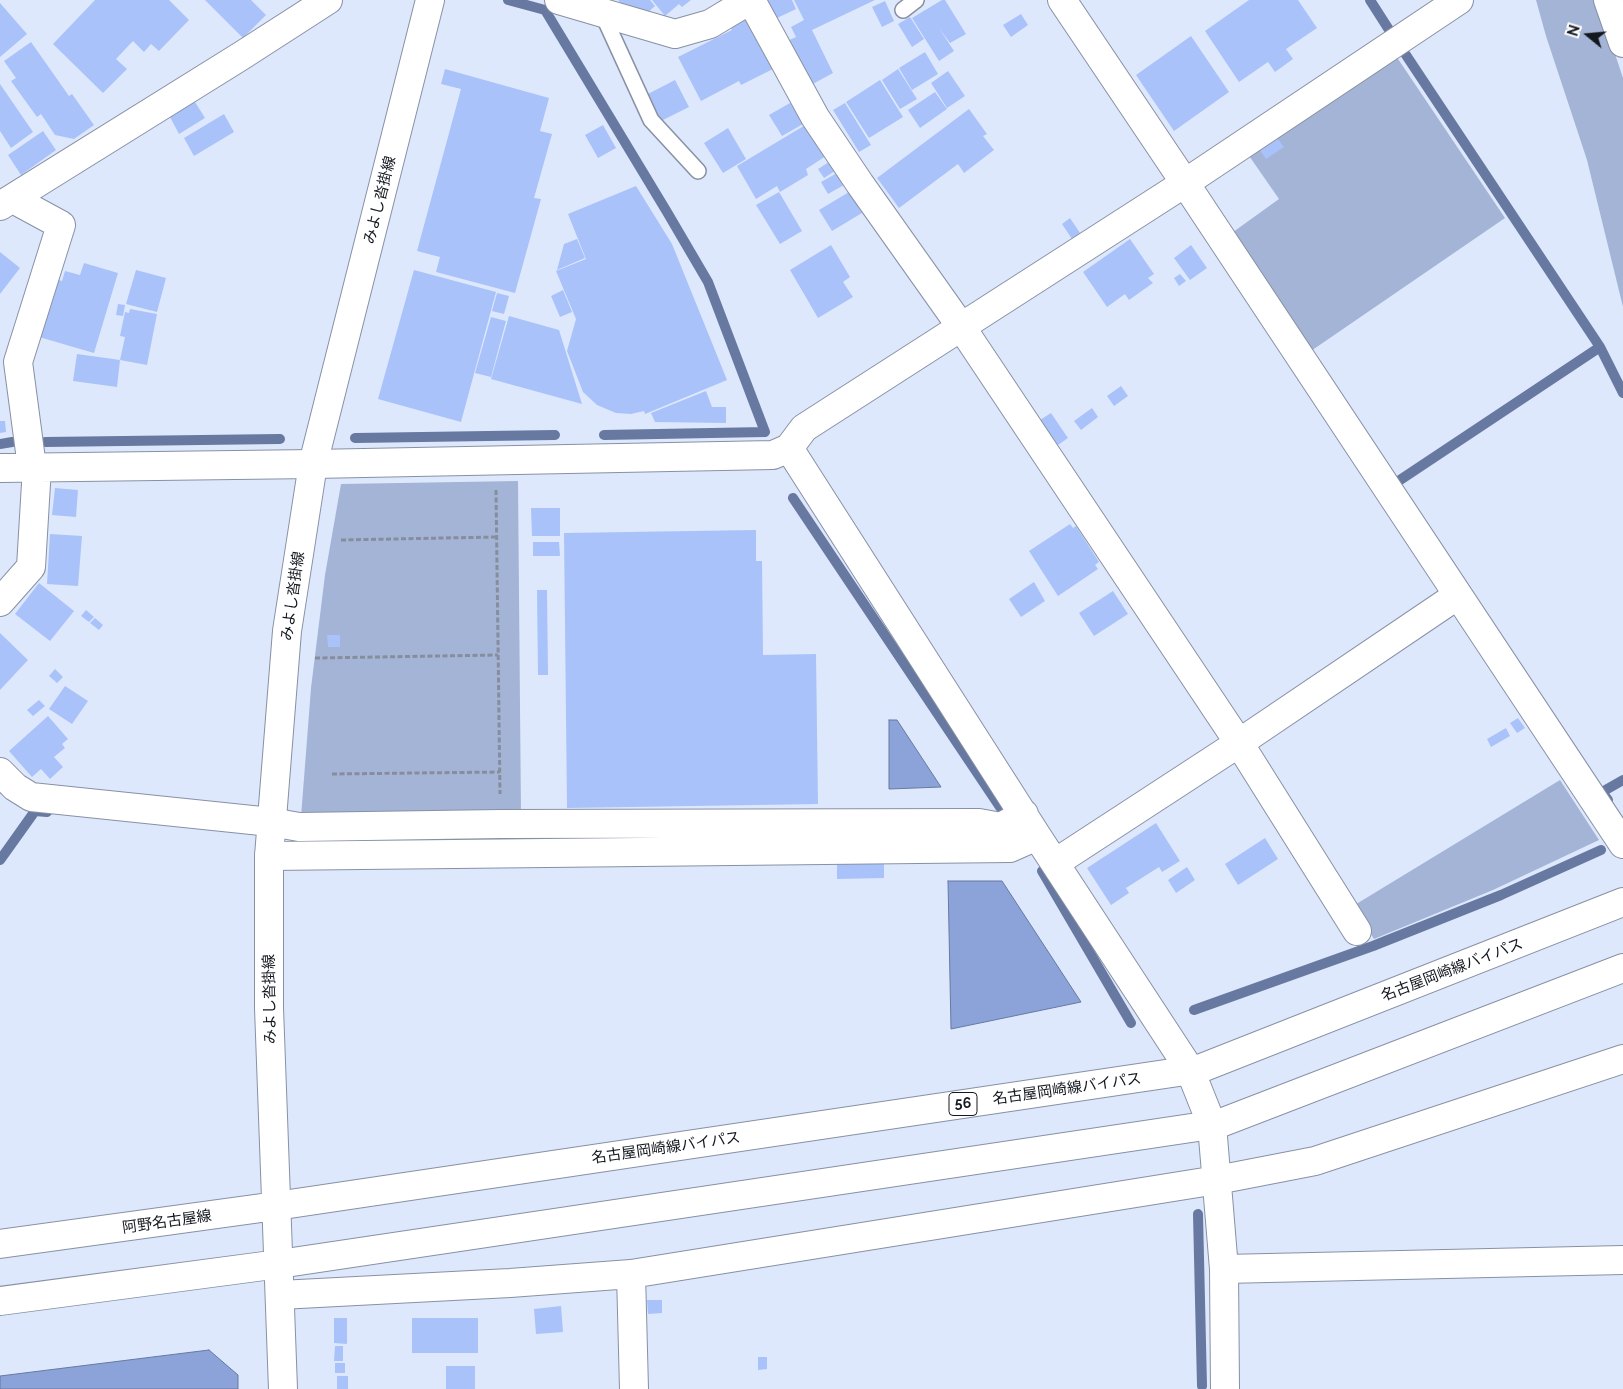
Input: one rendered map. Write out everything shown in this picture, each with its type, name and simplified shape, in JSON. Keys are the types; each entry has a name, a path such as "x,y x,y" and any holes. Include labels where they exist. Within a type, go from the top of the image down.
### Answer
{"street":[{"path":"7,202 328,0"},
{"name":"みよし沓掛線","path":"276,1206 269,1008 269,856 287,630 313,464 430,0"},
{"path":"558,0 675,34 710,24 751,0 815,117 962,328 1238,743 1358,931"},
{"path":"1062,0 1623,844"},
{"path":"0,468 773,455 789,448 804,428 1185,184 1459,0"},
{"path":"1608,0 1623,43"},
{"path":"0,602 30,567 34,467 18,362 61,225 7,202"},
{"path":"789,448 1190,1070 1212,1125 1224,1270 1225,1389"},
{"path":"1055,863 1458,595"},
{"path":"0,772 15,787 31,797 271,822 300,827 501,824 979,823 1001,827 1031,825"},
{"path":"269,856 1010,848 1031,825"},
{"name":"名古屋岡崎線バイパス","path":"276,1206 1199,1069 1623,902"},
{"path":"0,1301 279,1264 1218,1124 1623,968"},
{"path":"280,1294 510,1283 631,1274 1217,1180 1315,1161 1623,1059"},
{"path":"276,1206 283,1389"},
{"name":"阿野名古屋線","path":"0,1244 276,1206"},
{"path":"1224,1270 1623,1260"},
{"path":"631,1274 634,1389"}],"lane":[{"path":"903,10 916,0"},
{"path":"602,12 651,120 698,172"}],"path":[{"path":"496,460 501,824"},
{"path":"341,540 496,538"},
{"path":"307,659 498,655"},
{"path":"332,774 500,772"}],"shaded area":[{"path":"1536,0 1597,0 1623,78 1623,307 1587,160"},
{"path":"1394,53 1505,218 1308,353 1229,235 1279,199 1245,150"},
{"path":"518,481 521,817 301,817 311,688 325,575 341,484"},
{"path":"889,720 897,720 941,787 889,789"},
{"path":"1560,780 1599,840 1493,890 1374,939 1353,906"},
{"path":"948,881 1002,881 1081,1002 951,1029"},
{"path":"209,1350 238,1375 238,1389 0,1389 0,1376"}],"building":[{"path":"95,0 169,0 189,20 159,51 151,44 144,52 133,41 116,59 127,69 103,93 53,44"},
{"path":"205,0 251,0 266,15 243,38"},
{"path":"618,0 650,0 655,6 645,15 626,9"},
{"path":"652,0 691,0 682,7 679,4 665,16"},
{"path":"766,0 792,0 796,9 775,19"},
{"path":"794,0 875,0 812,30 833,73 809,86 787,41 796,37 791,27 804,20"},
{"path":"945,0 966,34 950,43 939,28 954,51 939,61 912,18"},
{"path":"1249,0 1298,0 1317,28 1286,49 1293,59 1275,72 1268,62 1239,82 1205,31"},
{"path":"885,1 894,21 882,27 872,7"},
{"path":"0,3 27,34 0,57"},
{"path":"1021,14 1028,25 1011,37 1003,25"},
{"path":"748,15 775,68 741,85 739,81 701,101 678,57 732,30 729,25"},
{"path":"910,17 924,39 912,47 898,24"},
{"path":"1191,36 1229,92 1174,131 1136,75"},
{"path":"31,42 69,96 72,94 94,125 74,139 55,135 41,114 37,117 11,81 16,78 4,61"},
{"path":"925,52 938,74 912,90 899,68"},
{"path":"445,69 549,98 540,131 552,134 534,198 541,199 515,293 436,272 440,257 417,251 461,89 441,84"},
{"path":"898,69 917,99 900,109 882,80"},
{"path":"948,71 965,96 947,108 931,83"},
{"path":"675,80 689,107 661,121 648,94"},
{"path":"880,80 903,117 869,138 846,102"},
{"path":"0,84 33,132 11,148 0,131"},
{"path":"935,92 947,109 920,128 908,110"},
{"path":"195,102 205,118 179,134 170,117"},
{"path":"790,103 803,124 782,136 769,115"},
{"path":"845,103 871,145 859,152 833,110"},
{"path":"969,109 987,134 983,136 994,150 964,173 958,164 899,208 877,178"},
{"path":"224,114 234,132 194,156 184,138"},
{"path":"807,124 826,156 806,169 808,175 780,192 777,186 756,199 737,166"},
{"path":"603,125 616,148 598,158 585,135"},
{"path":"728,128 746,159 723,173 704,143"},
{"path":"43,131 56,150 21,175 8,155"},
{"path":"1277,138 1284,147 1266,159 1260,150"},
{"path":"829,162 835,171 824,178 818,169"},
{"path":"837,173 844,185 828,194 821,182"},
{"path":"636,186 672,244 727,380 645,414 644,411 631,414 616,413 597,405 583,392 567,351 576,319 556,271 586,259 568,214"},
{"path":"779,192 802,231 780,244 756,205"},
{"path":"849,192 862,213 832,231 819,210"},
{"path":"1070,218 1080,233 1072,239 1062,224"},
{"path":"577,239 585,258 557,270 564,244"},
{"path":"1130,239 1154,274 1148,278 1153,283 1129,300 1125,294 1107,307 1083,272"},
{"path":"831,245 850,277 843,282 853,297 818,318 790,270"},
{"path":"1191,245 1207,268 1190,280 1174,258"},
{"path":"0,252 20,268 0,294"},
{"path":"84,263 118,273 94,353 39,337 56,279 62,281 65,271 80,275"},
{"path":"136,270 166,278 157,312 126,304"},
{"path":"414,270 496,292 461,422 378,399"},
{"path":"1180,274 1186,281 1179,286 1174,278"},
{"path":"563,290 572,312 560,317 551,296"},
{"path":"497,293 509,296 504,314 492,311"},
{"path":"118,304 125,305 123,316 116,315"},
{"path":"130,309 157,314 147,365 120,360 125,337 120,336 125,312 129,313"},
{"path":"509,316 559,330 582,404 491,379"},
{"path":"491,317 506,321 491,377 475,373"},
{"path":"77,354 120,360 117,387 73,381"},
{"path":"1121,386 1128,396 1114,406 1107,396"},
{"path":"706,391 712,407 726,407 726,423 655,422 651,413"},
{"path":"1092,408 1098,417 1081,430 1074,421"},
{"path":"1051,413 1068,438 1058,445 1040,420"},
{"path":"0,421 5,421 6,432 0,433"},
{"path":"55,488 78,490 76,517 52,515"},
{"path":"531,508 560,508 560,536 532,536"},
{"path":"1070,524 1073,528 1076,526 1099,562 1095,565 1098,569 1058,596 1029,551"},
{"path":"756,530 756,561 762,561 763,655 816,654 818,804 567,808 564,533"},
{"path":"50,534 82,536 78,586 47,584"},
{"path":"533,542 559,542 560,556 533,556"},
{"path":"1034,582 1045,601 1021,617 1009,599"},
{"path":"39,583 74,611 50,641 15,614"},
{"path":"537,590 547,590 548,675 538,675"},
{"path":"1113,591 1128,614 1094,636 1079,613"},
{"path":"86,610 94,617 89,622 81,616"},
{"path":"95,618 103,625 99,630 90,623"},
{"path":"0,633 28,660 0,690"},
{"path":"327,635 340,635 340,647 328,647"},
{"path":"55,669 63,677 57,683 49,676"},
{"path":"65,686 88,701 72,724 49,709"},
{"path":"39,700 45,706 33,716 27,710"},
{"path":"48,716 68,739 62,744 65,748 54,757 63,767 50,779 41,769 32,777 9,751"},
{"path":"1518,718 1525,728 1517,733 1510,723"},
{"path":"1506,728 1510,736 1491,747 1487,739"},
{"path":"1156,823 1180,861 1162,872 1159,867 1126,888 1129,893 1111,905 1087,868"},
{"path":"1265,838 1278,859 1238,885 1225,864"},
{"path":"884,861 884,878 837,879 837,862"},
{"path":"1187,867 1195,880 1176,893 1168,880"},
{"path":"647,1300 662,1300 662,1313 648,1314"},
{"path":"561,1306 563,1332 536,1334 534,1309"},
{"path":"334,1318 347,1318 347,1344 334,1343"},
{"path":"412,1318 478,1318 478,1353 412,1353"},
{"path":"335,1346 343,1346 343,1361 334,1361"},
{"path":"758,1357 767,1357 767,1369 758,1370"},
{"path":"335,1363 345,1363 345,1373 335,1373"},
{"path":"446,1366 475,1366 475,1389 446,1389"},
{"path":"337,1376 348,1376 348,1389 337,1389"}],"waterway":[{"path":"508,0 545,10 667,212 708,282 765,432 604,435"},
{"path":"1370,0 1393,36"},
{"path":"1406,55 1600,347 1623,393"},
{"path":"1400,480 1600,347"},
{"path":"355,438 555,435"},
{"path":"45,442 280,439"},
{"path":"0,444 12,442"},
{"path":"793,498 1000,807"},
{"path":"1608,800 1602,792 1623,780"},
{"path":"0,860 35,811 47,812"},
{"path":"1194,1010 1373,946 1501,895 1601,850"},
{"path":"1042,871 1131,1023"},
{"path":"1198,1214 1202,1386"}]}
